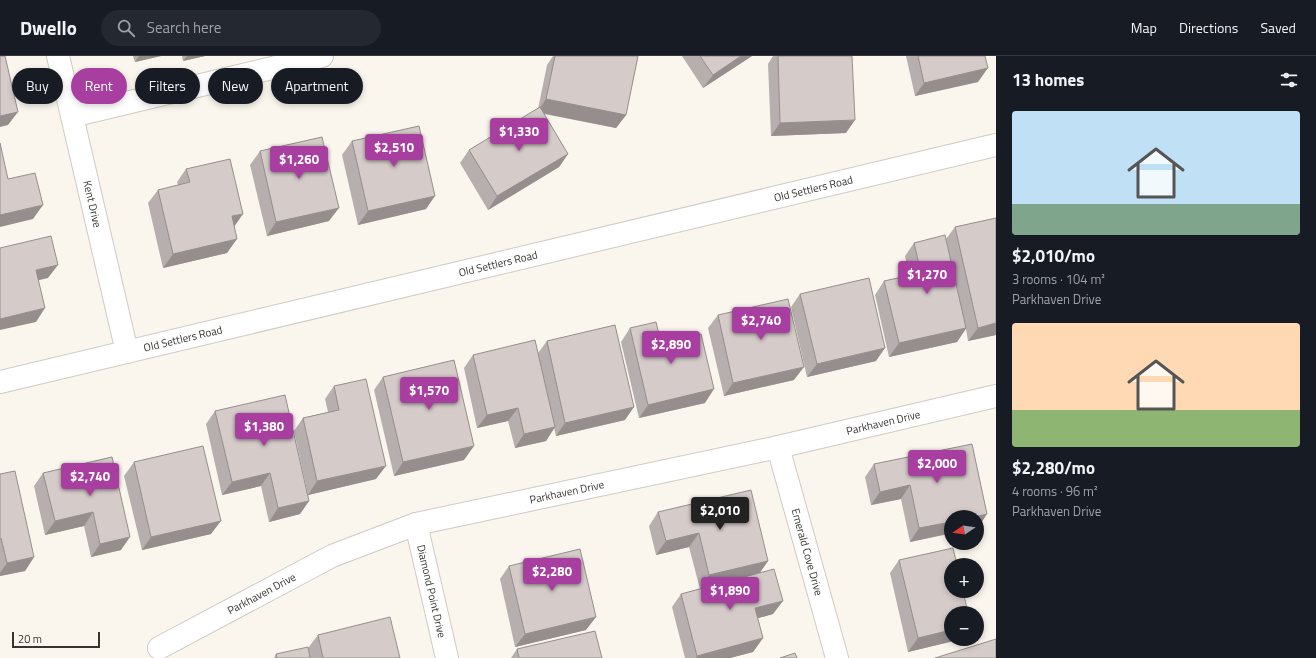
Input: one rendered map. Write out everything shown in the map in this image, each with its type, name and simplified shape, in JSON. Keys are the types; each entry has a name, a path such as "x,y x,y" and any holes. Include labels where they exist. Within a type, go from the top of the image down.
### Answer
{"street":[{"name":"Kent Drive","path":"58,56 127,352"},
{"path":"72,116 322,56"},
{"name":"Old Settlers Road","path":"0,382 996,145"},
{"name":"Parkhaven Drive","path":"159,648 332,556 416,524 778,447 996,396"},
{"name":"Emerald Cove Drive","path":"778,447 837,658"},
{"name":"Diamond Point Drive","path":"416,524 447,658"}],"building":[{"path":"0,56 5,56 12,86 12,104 16,104 18,112 0,116"},
{"path":"555,56 638,56 626,115 546,99"},
{"path":"700,56 741,56 713,75"},
{"path":"778,56 852,56 855,120 780,123"},
{"path":"918,56 985,56 988,68 924,83"},
{"path":"540,107 568,154 497,196 469,150"},
{"path":"419,126 435,196 368,211 352,141"},
{"path":"322,137 339,208 276,222 260,151"},
{"path":"0,143 8,179 35,173 43,205 0,215"},
{"path":"230,159 243,214 232,216 237,239 173,254 158,190 190,182 186,169"},
{"path":"996,218 996,323 978,328 955,227"},
{"path":"945,235 966,328 899,343 884,281 921,273 914,243"},
{"path":"51,236 58,265 36,270 45,308 0,319 0,248"},
{"path":"869,278 885,348 817,364 800,294"},
{"path":"788,299 804,367 733,383 718,315"},
{"path":"656,322 661,343 701,334 714,389 648,405 630,328"},
{"path":"615,325 634,407 565,423 547,341"},
{"path":"535,340 555,427 524,434 518,408 487,415 473,355"},
{"path":"454,360 474,446 403,462 383,377"},
{"path":"366,379 386,466 317,481 303,418 339,410 334,386"},
{"path":"285,395 309,501 278,508 270,473 232,482 215,411"},
{"path":"972,444 987,514 984,515 984,510 944,510 944,523 919,528 910,485 880,492 874,464"},
{"path":"203,446 221,521 151,537 134,462"},
{"path":"112,457 130,537 100,544 93,512 55,521 43,473"},
{"path":"15,471 34,557 7,563 1,538 0,539 0,474"},
{"path":"751,490 768,561 709,575 699,533 666,541 658,512"},
{"path":"580,549 596,617 525,634 509,566"},
{"path":"944,550 953,550 955,558 944,558 944,598 965,598 966,606 944,606 944,632 918,638 899,560"},
{"path":"774,569 783,601 755,608 763,638 697,656 681,594"},
{"path":"390,617 400,658 323,658 318,635"},
{"path":"595,631 602,658 519,658 517,649"},
{"path":"996,639 996,658 935,658 974,646 984,646 984,643"},
{"path":"308,647 310,658 277,658 276,654"},
{"path":"795,653 797,658 780,658"}]}
